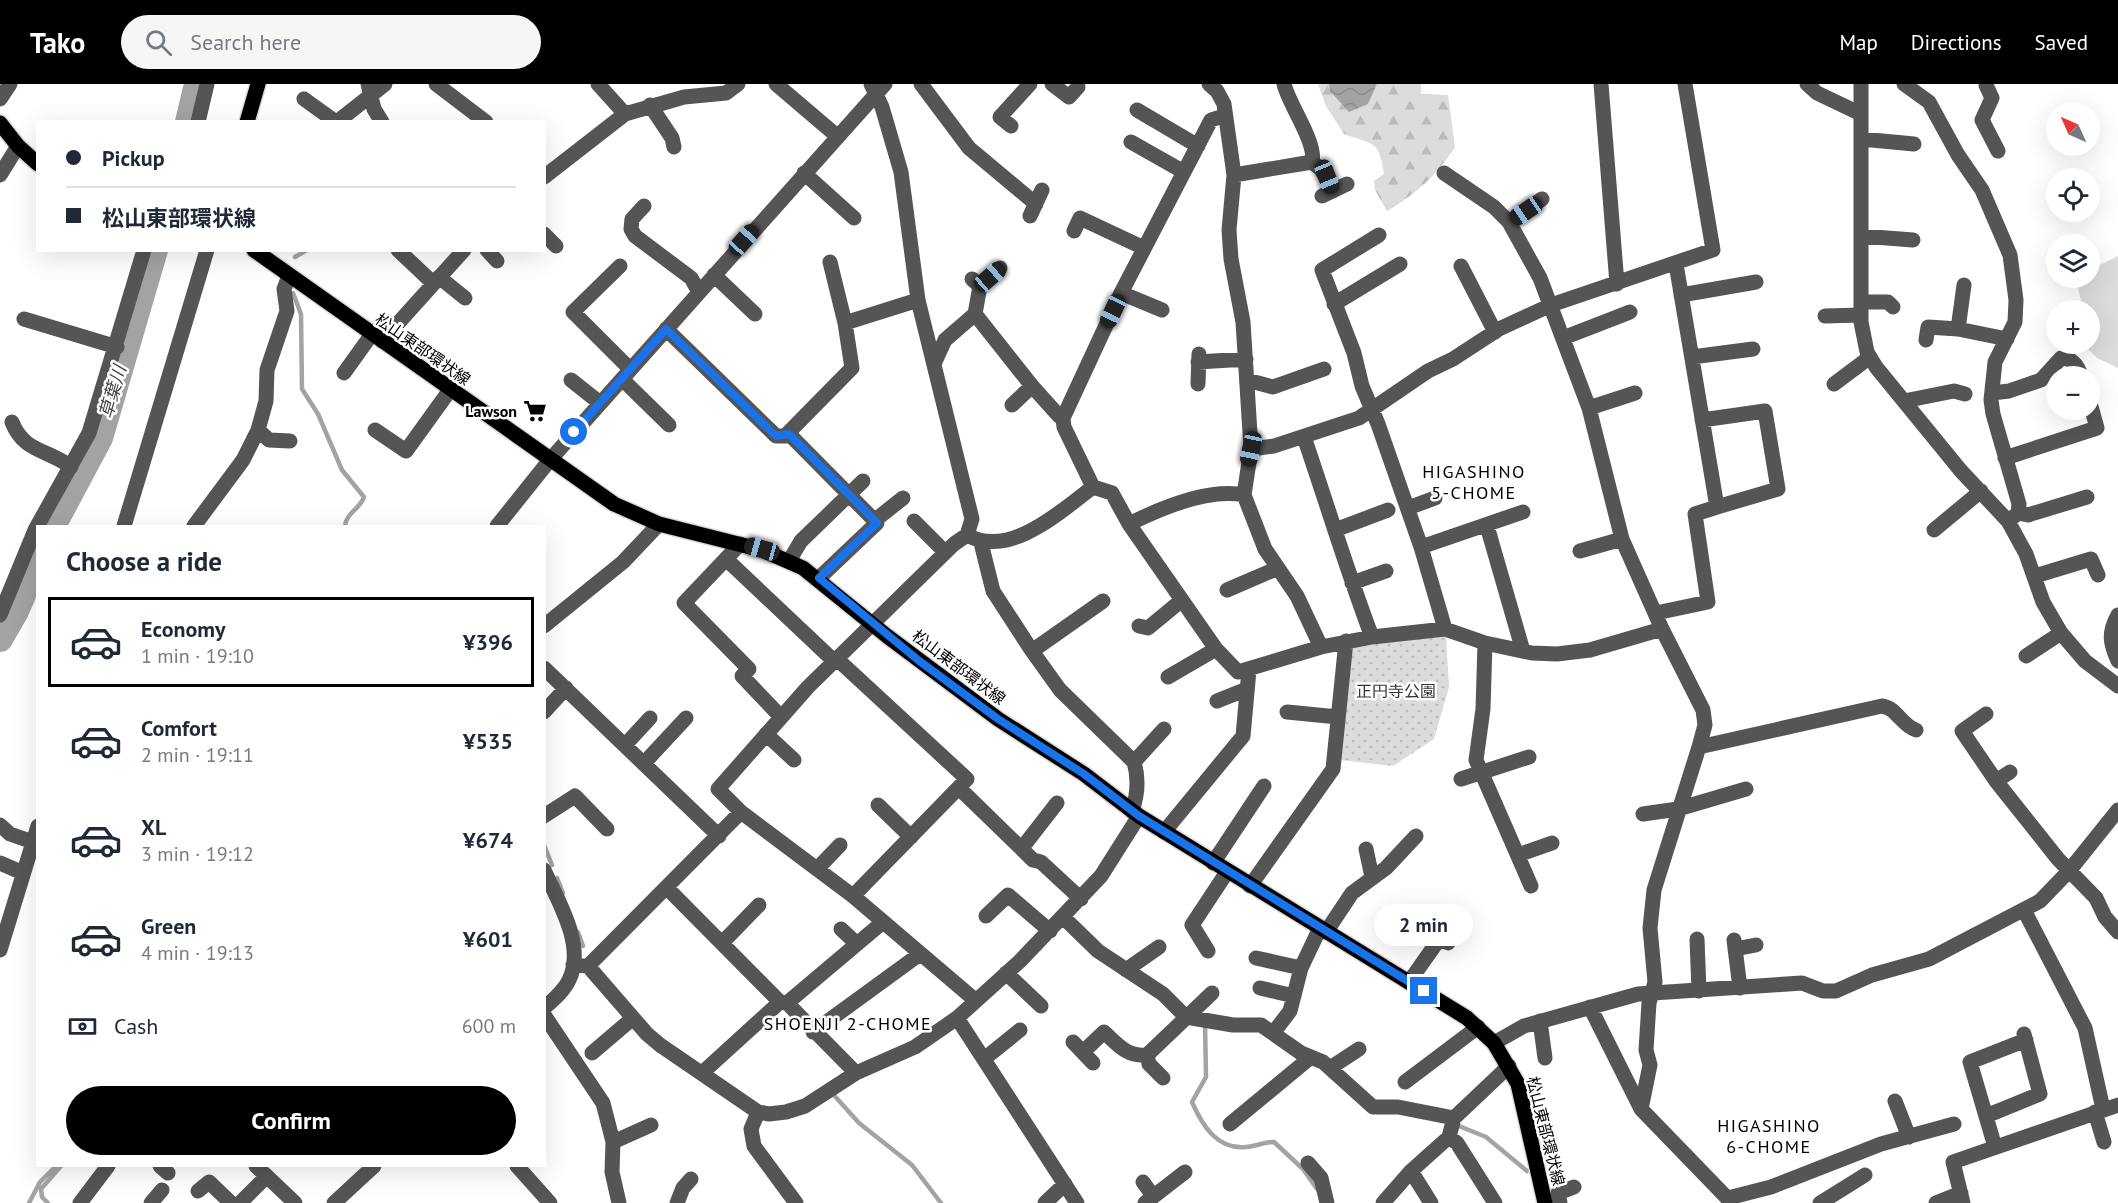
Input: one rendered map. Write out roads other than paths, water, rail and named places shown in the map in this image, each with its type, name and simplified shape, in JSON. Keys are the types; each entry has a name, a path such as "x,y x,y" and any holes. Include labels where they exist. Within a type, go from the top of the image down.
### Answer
{"main road":[{"path":"248,120 258,84"},
{"path":"0,123 18,146 36,162"},
{"name":"松山東部環状線","path":"257,252 549,461 614,504 659,524 740,543 789,561 819,578 871,624 998,719 1084,774 1135,813 1227,872 1455,1010 1478,1027 1494,1043 1518,1084 1545,1203"}],"street":[{"path":"0,99 10,84"},
{"path":"198,120 207,84"},
{"path":"339,120 369,90 385,84"},
{"path":"436,84 483,120"},
{"path":"598,84 625,114"},
{"path":"546,175 625,114 682,90 726,93 738,84"},
{"path":"776,84 837,136"},
{"path":"921,84 969,148 1036,203"},
{"path":"1011,126 1000,117 1030,84"},
{"path":"1052,84 1069,97 1078,87"},
{"path":"1209,84 1217,91 1224,104 1223,116 1234,176 1229,230 1246,359 1251,449 1244,495 1261,539 1276,569 1297,596 1321,647"},
{"path":"1284,84 1299,123 1312,147 1312,162 1327,177 1327,193 1347,184"},
{"path":"1601,84 1614,171 1617,284"},
{"path":"1251,449 1274,446 1346,423 1372,410 1428,371 1494,332 1551,305 1713,250 1685,84"},
{"path":"1807,84 1818,93 1861,114"},
{"path":"1861,84 1861,309 1863,338 1870,357 1961,471 2013,517 2043,602 2061,633 2085,661 2118,686"},
{"path":"1988,84 1992,98 1982,120 1998,151"},
{"path":"1907,85 1929,102 1958,155 1982,190 2010,255 2016,300 2015,322 1995,362 1992,393 1993,414 2019,504 2013,517"},
{"path":"498,525 549,461 837,136 877,87"},
{"path":"546,876 568,926 580,966 660,1045 758,1112 769,1114 805,1106 856,1073 915,1047 957,1018 1050,932 1101,876 1135,813 1138,774 1134,762 1060,690 1032,651 993,591 974,539 972,519 918,300 901,172 877,87"},
{"path":"369,90 380,120"},
{"path":"304,99 334,120"},
{"path":"650,105 667,130 674,147"},
{"path":"1137,110 1198,146"},
{"path":"1223,116 1211,120 1121,293 1063,418 1064,427 1093,487 1112,493 1134,535 1231,668 1238,672 1249,670 1269,661 1346,641 1445,629 1485,643 1523,651 1557,654 1590,650 1662,629"},
{"path":"1861,139 1914,144"},
{"path":"1131,142 1184,172"},
{"path":"0,175 18,146"},
{"path":"1234,176 1312,162"},
{"path":"804,172 854,218"},
{"path":"1444,172 1494,207 1509,222 1551,305 1589,408 1622,539 1662,629 1703,710 1705,725 1700,747 1678,809 1654,890 1650,928 1655,982 1646,1050 1650,1065 1641,1109"},
{"path":"1509,222 1542,199"},
{"path":"644,206 632,219 631,229 635,236 692,278 699,292"},
{"path":"1074,231 1080,219 1144,248"},
{"path":"1379,235 1322,270 1408,508 1445,629"},
{"path":"546,236 556,246"},
{"path":"1861,236 1913,240"},
{"path":"38,525 89,433 117,347 143,252"},
{"path":"124,525 206,252"},
{"path":"401,252 436,280 465,298"},
{"path":"344,374 462,252"},
{"path":"666,329 776,436 789,434 852,368 845,323 830,262"},
{"path":"1334,304 1400,264"},
{"path":"1676,264 1717,507"},
{"path":"620,266 573,312 669,424"},
{"path":"1461,266 1494,332"},
{"path":"1000,268 976,283 975,314 1032,386 1063,418"},
{"path":"714,274 755,314"},
{"path":"195,525 243,460 258,429 266,401 267,370 287,310 284,289 289,276"},
{"path":"1681,295 1755,282"},
{"path":"1958,330 1964,285"},
{"path":"1121,293 1162,310"},
{"path":"845,323 918,300"},
{"path":"1825,316 1888,302 1893,307"},
{"path":"1563,338 1630,312"},
{"path":"934,364 945,340 975,314"},
{"path":"28,324 117,347"},
{"path":"1926,340 1928,327 2007,339"},
{"path":"1692,357 1753,349"},
{"path":"1834,384 1870,357"},
{"path":"1198,384 1198,358 1246,359"},
{"path":"2054,366 2061,358 2068,358 2076,366"},
{"path":"1247,380 1273,387 1324,369"},
{"path":"1992,393 2008,391 2041,380 2046,374"},
{"path":"571,380 600,403"},
{"path":"1012,405 1032,386"},
{"path":"375,430 406,451 450,390"},
{"path":"1904,401 1954,392 1965,394"},
{"path":"1589,408 1635,393"},
{"path":"1656,613 1708,602 1695,514 1778,489 1765,411 1702,420"},
{"path":"2005,458 2097,428 2095,420"},
{"path":"12,422 17,434 27,445 60,459 71,467"},
{"path":"258,429 269,440 290,441"},
{"path":"789,434 877,523 819,578"},
{"path":"1304,437 1372,637"},
{"path":"789,561 801,541 863,481"},
{"path":"975,1000 853,896 741,812 718,789 781,717 945,552 974,539 1024,536 1093,487"},
{"path":"1934,530 1981,491"},
{"path":"1129,524 1166,505 1232,493 1244,495"},
{"path":"2013,517 2028,515 2087,497"},
{"path":"874,520 903,498"},
{"path":"1408,508 1435,498"},
{"path":"1335,530 1388,510"},
{"path":"1421,547 1523,512"},
{"path":"914,521 945,552"},
{"path":"546,624 623,562 659,524"},
{"path":"1486,526 1523,651"},
{"path":"0,615 36,528"},
{"path":"1580,551 1622,539"},
{"path":"740,543 684,603 749,669 742,676 781,717"},
{"path":"726,559 967,779 853,896"},
{"path":"2035,576 2091,559 2098,575"},
{"path":"1227,590 1276,569"},
{"path":"1352,583 1386,571"},
{"path":"1139,626 1148,628 1182,600"},
{"path":"1032,651 1103,601"},
{"path":"2118,615 2110,629 2109,640 2118,661"},
{"path":"2026,656 2061,633"},
{"path":"1250,886 1333,769 1346,641"},
{"path":"1485,643 1483,709 1476,760 1531,886"},
{"path":"1168,677 1216,649"},
{"path":"546,670 645,762 719,836"},
{"path":"1164,832 1208,777 1239,744 1243,736 1249,670"},
{"path":"546,710 566,688"},
{"path":"1217,701 1247,689"},
{"path":"1700,747 1882,706 1893,710 1906,727 1916,730"},
{"path":"1287,712 1338,717"},
{"path":"1986,714 1962,731 1996,781 2044,831 2070,871 2096,898 2105,917 2118,932"},
{"path":"626,744 650,718"},
{"path":"645,762 686,718"},
{"path":"1134,762 1164,729"},
{"path":"766,734 794,760"},
{"path":"1461,779 1529,757"},
{"path":"1996,781 2010,771"},
{"path":"1213,862 1264,786"},
{"path":"959,788 1022,849 1081,899"},
{"path":"1643,814 1678,809 1746,789"},
{"path":"546,815 575,796 607,829"},
{"path":"1022,849 1057,803"},
{"path":"878,805 911,837"},
{"path":"1494,1043 1508,1033 1540,1021 1638,994 1802,983 1823,991 1836,991 1890,969 1929,959 2040,901 2070,871 2118,810"},
{"path":"546,1006 568,983 580,966 667,888 741,812"},
{"path":"0,825 10,834 33,842"},
{"path":"0,950 7,901 23,873 36,832"},
{"path":"1274,1032 1290,1011 1302,968 1323,930 1352,893 1386,868 1416,836"},
{"path":"1518,855 1552,843"},
{"path":"817,869 840,845"},
{"path":"1366,849 1372,877"},
{"path":"0,863 23,873"},
{"path":"1208,951 1192,925 1227,872"},
{"path":"667,888 856,1073"},
{"path":"986,916 996,897 1008,895 1050,932"},
{"path":"722,943 759,905"},
{"path":"2024,910 2097,1051 2099,1111 2104,1142"},
{"path":"1064,918 1098,951 1163,994 1186,1017 1233,1025 1254,1023 1274,1032 1330,1068 1372,1107 1398,1107 1454,1118"},
{"path":"702,1073 883,922"},
{"path":"841,929 857,944"},
{"path":"1409,982 1440,938 1448,943"},
{"path":"1697,939 1699,990"},
{"path":"1740,988 1735,944 1756,945"},
{"path":"1126,970 1159,947"},
{"path":"813,1032 920,954"},
{"path":"1256,958 1302,968"},
{"path":"1006,973 1041,1007"},
{"path":"1260,987 1294,996"},
{"path":"1083,1052 1104,1032 1128,1053 1134,1056 1147,1055 1212,993"},
{"path":"1590,1007 1641,1109 1730,1201 1881,1144 1954,1124"},
{"path":"546,1018 603,1103 613,1142 612,1172 619,1203"},
{"path":"592,1053 633,1018"},
{"path":"957,1018 1077,1203"},
{"path":"1540,1021 1545,1058"},
{"path":"1405,1082 1478,1027"},
{"path":"984,1059 1020,1030"},
{"path":"1986,1116 2040,1094 2025,1037 1970,1062 1995,1147"},
{"path":"1330,1068 1359,1049"},
{"path":"1147,1055 1149,1064 1163,1078"},
{"path":"1232,1116 1311,1057"},
{"path":"1385,1202 1411,1171 1449,1137 1454,1118 1509,1066"},
{"path":"1895,1101 1909,1137"},
{"path":"1936,1203 1962,1198 1953,1162 2118,1105"},
{"path":"758,1112 751,1129 754,1146 796,1203"},
{"path":"613,1142 651,1125"},
{"path":"1449,1137 1457,1143 1495,1203"},
{"path":"1308,1163 1318,1173 1327,1199 1312,1203"},
{"path":"80,1203 107,1167"},
{"path":"334,1203 373,1167"},
{"path":"518,1167 550,1203"},
{"path":"240,1203 262,1171 294,1203"},
{"path":"1411,1171 1431,1203"},
{"path":"1143,1182 1149,1200 1185,1172"},
{"path":"1820,1203 1865,1175"},
{"path":"677,1203 683,1188 691,1179"},
{"path":"198,1191 209,1182 231,1203"},
{"path":"1045,1203 1065,1184"},
{"path":"1560,1203 1558,1193 1574,1187"},
{"path":"151,1203 162,1190"}],"water":[{"path":"1329,84 1377,84 1368,104 1349,112 1330,91"}],"waterway":[{"name":"草葉川","path":"188,120 197,84"},
{"name":"草葉川","path":"54,525 100,438 154,252"},
{"path":"295,257 304,252"},
{"path":"293,293 301,314 302,389 318,414 342,470 364,497 345,525"},
{"name":"草葉川","path":"0,639 16,611 36,565"},
{"path":"546,850 552,865"},
{"path":"557,878 563,893"},
{"path":"578,932 583,946"},
{"path":"1205,1023 1206,1077 1192,1102 1206,1127 1219,1140 1236,1147 1274,1142 1303,1169 1317,1189"},
{"path":"832,1093 859,1123 912,1165 941,1203"},
{"path":"1459,1126 1486,1137 1527,1171"},
{"path":"29,1203 40,1182 55,1167"},
{"path":"48,1203 42,1197 41,1189 60,1167"}],"place":[{"name":"Lawson","path":"535,411"}],"district":[{"name":"HIGASHINO 5-CHOME","path":"1474,482"},
{"name":"SHOENJI 2-CHOME","path":"848,1024"},
{"name":"HIGASHINO 6-CHOME","path":"1769,1136"}],"park label":[{"name":"正円寺公園","path":"1396,691"}]}
